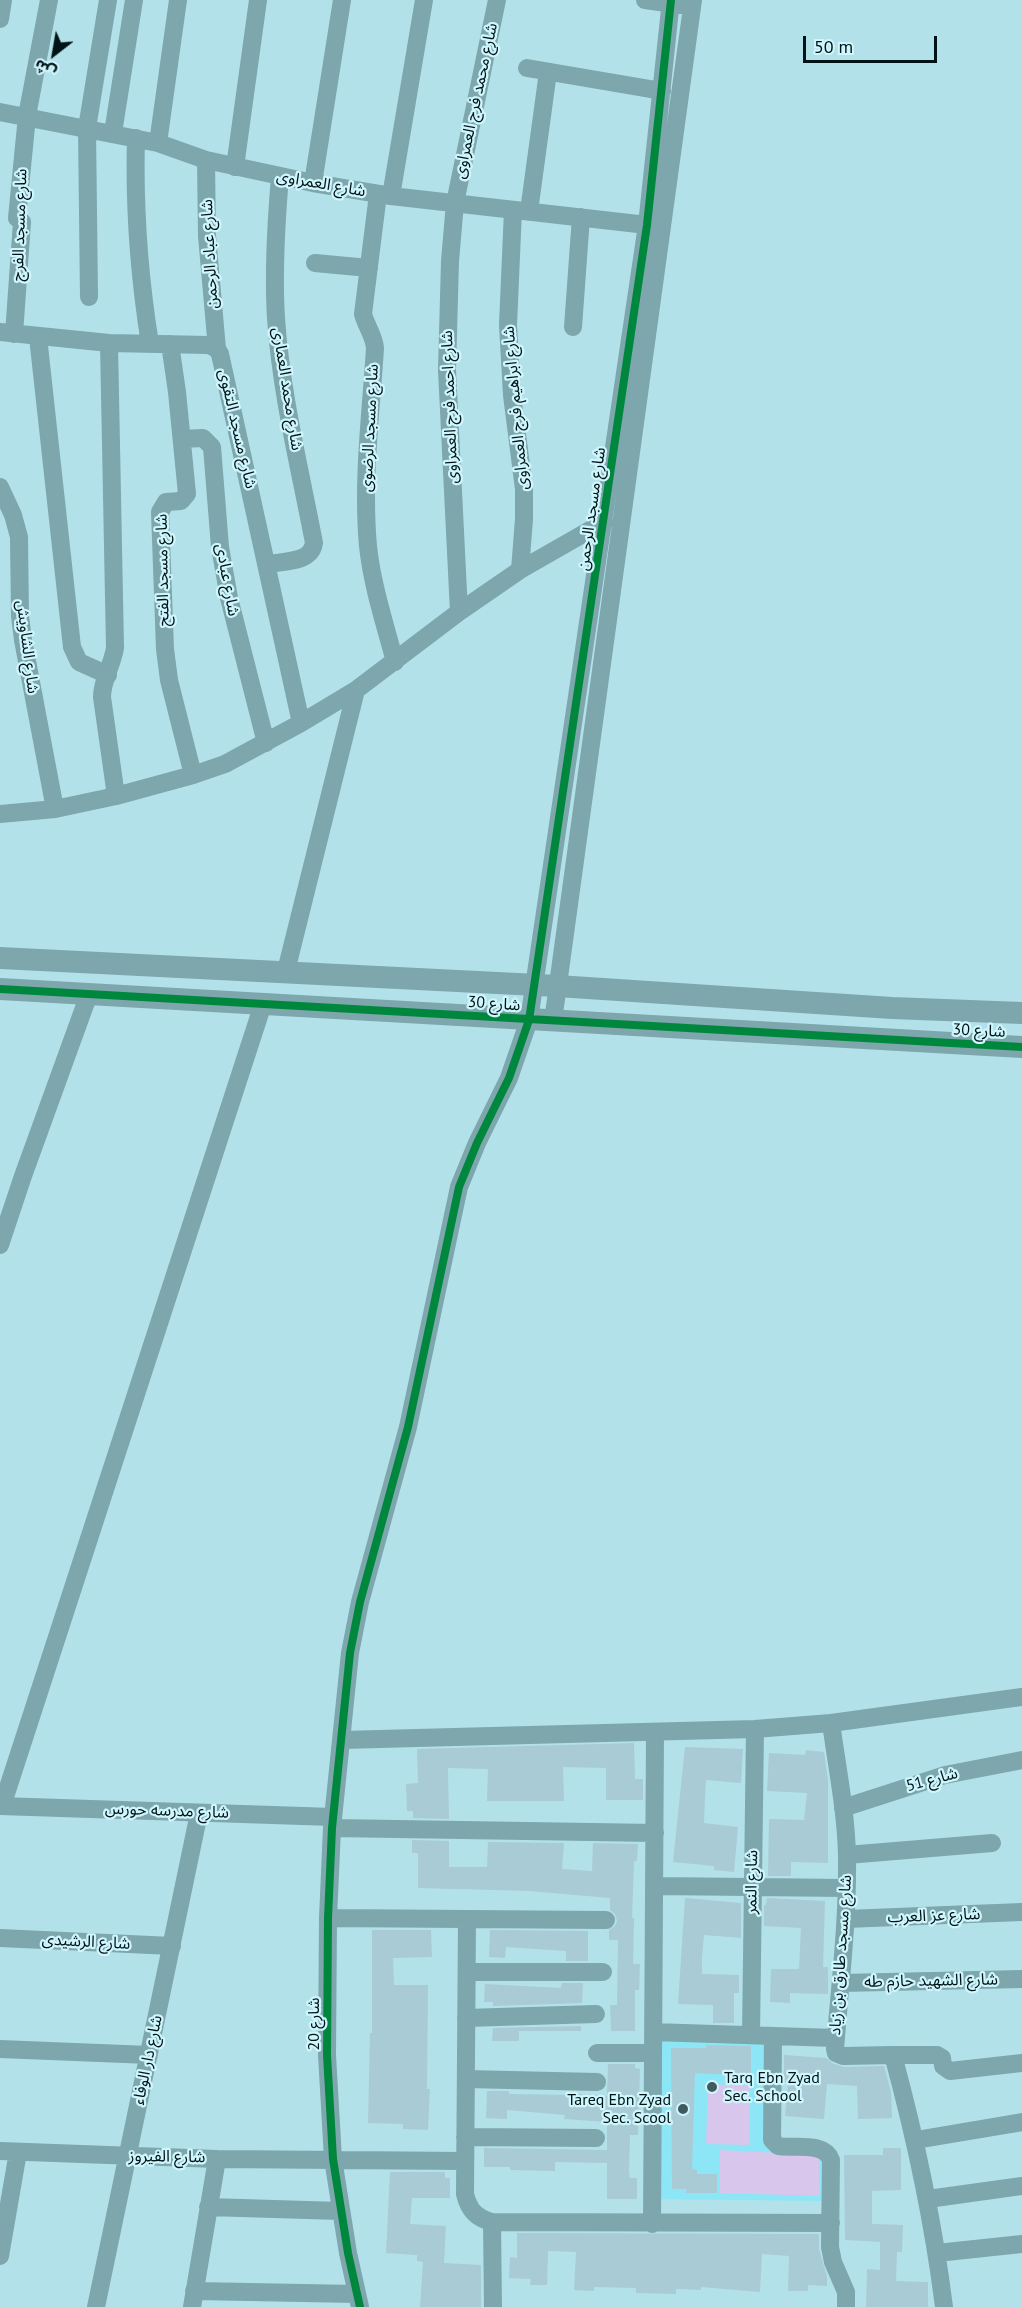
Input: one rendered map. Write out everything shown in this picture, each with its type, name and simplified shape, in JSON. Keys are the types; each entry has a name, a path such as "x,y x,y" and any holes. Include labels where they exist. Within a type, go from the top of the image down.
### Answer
{"street":[{"path":"0,19 3,0"},
{"name":"شارع مسجد الفرج","path":"7,333 22,222 17,218 27,116 49,0"},
{"path":"89,297 87,128 108,0"},
{"path":"113,133 135,0"},
{"path":"158,142 178,0"},
{"path":"235,167 258,0"},
{"path":"313,183 342,0"},
{"name":"شارع مسجد الرضوى","path":"395,662 375,589 368,547 366,494 375,348 372,334 363,314 369,268 424,0"},
{"name":"شارع محمد فرج العمراوى","path":"455,202 496,0"},
{"path":"645,0 692,3"},
{"name":"شارع مسجد الرحمن","path":"342,1740 350,1653 360,1602 408,1427 459,1187 477,1143 509,1078 529,1020 647,225 671,2"},
{"name":"شارع مسجد الرحمن","path":"554,1021 692,3"},
{"path":"527,68 662,91"},
{"path":"521,210 548,72"},
{"name":"شارع العمراوى","path":"0,112 158,142 206,160 313,183 385,195 647,225"},
{"path":"136,138 137,243 150,344"},
{"name":"شارع عباد الرحمن","path":"206,160 208,254 217,349"},
{"name":"شارع محمد العمارى","path":"268,564 306,557 310,554 314,543 285,389 276,318 274,270 280,177"},
{"name":"شارع احمد فرج العمراوى","path":"455,202 447,316 447,370 459,612"},
{"name":"شارع ابراهيم فرج العمراوى","path":"520,570 524,489 512,395 508,337 521,210"},
{"path":"573,327 581,218"},
{"path":"315,263 369,268"},
{"name":"شارع مسجد التقوى","path":"7,333 109,343 209,345 217,349 268,564 301,723"},
{"path":"38,337 72,647 79,662 108,675"},
{"path":"109,343 114,648 108,675 102,686 102,697 116,796"},
{"name":"شارع مسجد الفتح","path":"170,344 182,439 186,497 181,501 166,502 159,518 165,649 169,680 193,776"},
{"name":"شارع عبادى","path":"182,439 203,438 212,447 218,526 229,598 266,743"},
{"name":"شارع الشاويش","path":"2,496 13,515 19,537 23,640 55,809"},
{"path":"0,812 55,809 116,796 193,776 225,764 266,743 356,690 459,612 520,570 604,522"},
{"path":"286,971 356,690"},
{"name":"شارع 30","path":"0,958 286,971 892,1008 1022,1013"},
{"path":"351,1009 353,975"},
{"name":"شارع 30","path":"0,989 1022,1047"},
{"path":"0,1245 89,994"},
{"path":"1,1806 263,1004"},
{"path":"342,1740 755,1729 831,1723 1022,1698"},
{"name":"شارع مسجد طارق بن زياد","path":"831,1723 847,1855 846,1919 834,2049 839,2055 892,2055"},
{"name":"شارع النمر","path":"751,2035 755,1729"},
{"path":"652,2224 655,1733"},
{"name":"شارع 20","path":"342,1740 333,1823 328,1918 327,2055 333,2159 340,2211 359,2301"},
{"name":"شارع 51","path":"843,1808 945,1775 1022,1760"},
{"name":"شارع مدرسه حورس","path":"1,1806 199,1813 333,1823 655,1833"},
{"name":"شارع دار الوفاء","path":"96,2307 199,1813"},
{"path":"847,1855 992,1843"},
{"path":"655,1886 846,1888"},
{"name":"شارع عز العرب","path":"846,1919 1022,1912"},
{"path":"328,1918 606,1920"},
{"path":"467,1919 465,2194 467,2204 473,2213 492,2222 831,2223"},
{"name":"شارع الرشيدى","path":"0,1938 172,1946"},
{"path":"467,1972 603,1972"},
{"name":"شارع الشهيد حازم طه","path":"841,1983 1022,1979"},
{"path":"466,2018 596,2014"},
{"path":"653,2032 835,2038"},
{"path":"773,2036 772,2139 778,2146 822,2149 829,2155 831,2160 831,2254 843,2284 846,2307"},
{"path":"0,2049 149,2055"},
{"path":"597,2053 653,2053"},
{"path":"945,2307 938,2253 916,2140 892,2055 938,2055 942,2058 943,2066 950,2071 1022,2063"},
{"path":"466,2079 597,2082"},
{"path":"916,2140 1022,2122"},
{"path":"465,2137 596,2138"},
{"path":"0,2256 9,2152"},
{"name":"شارع الفيروز","path":"9,2152 217,2159 465,2161"},
{"path":"217,2159 193,2299 359,2301"},
{"path":"928,2199 1022,2186"},
{"path":"208,2207 340,2211"},
{"path":"492,2222 493,2307"},
{"path":"938,2253 1022,2244"}],"shaded area":[{"name":"Tarq Ebn Zyad Sec. School","path":"654,2033 771,2037 769,2136 822,2151 829,2201 653,2199"},
{"path":"708,2084 750,2086 750,2145 706,2144"},
{"path":"720,2150 819,2155 820,2196 720,2193"}],"building":[{"path":"634,1743 635,1779 643,1779 643,1800 606,1800 606,1768 563,1767 564,1801 487,1801 488,1769 448,1768 449,1819 413,1818 413,1811 407,1811 406,1784 418,1783 417,1749"},
{"path":"685,1747 743,1749 741,1783 706,1780 704,1823 738,1827 734,1872 714,1870 714,1866 673,1862"},
{"path":"806,1750 824,1752 828,1781 828,1863 791,1862 791,1876 768,1876 769,1819 804,1820 807,1793 767,1791 769,1753 805,1755"},
{"path":"412,1840 449,1841 449,1867 487,1867 488,1842 564,1843 562,1869 592,1871 593,1843 638,1844 637,1861 634,1861 632,1918 634,1918 633,1964 640,1964 639,1990 635,1990 635,2031 611,2031 610,2005 617,2005 618,1940 609,1940 609,1930 615,1926 617,1921 615,1914 610,1910 610,1898 530,1891 418,1888 418,1853 412,1853"},
{"path":"685,1898 741,1903 741,1938 704,1935 702,1957 702,1974 739,1975 739,1993 734,1993 734,2023 713,2023 713,2005 678,2004"},
{"path":"767,1898 825,1901 823,1967 828,1967 828,1994 790,1993 790,2003 770,2002 771,1969 799,1969 801,1928 764,1926 764,1905 766,1905"},
{"path":"372,1930 431,1930 432,1957 393,1958 394,1985 428,1985 427,2089 430,2089 428,2130 403,2129 403,2124 368,2123 370,2033 372,2033"},
{"path":"490,1930 588,1931 588,1961 566,1961 566,1951 506,1947 505,1958 489,1957"},
{"path":"562,1983 583,1983 582,2003 493,2006 493,2002 484,2002 485,1984 561,1988"},
{"path":"581,2026 581,2031 519,2031 519,2041 492,2041 493,2028"},
{"name":"Tareq Ebn Zyad Sec. Scool","path":"706,2045 751,2046 751,2076 695,2073 692,2169 697,2170 697,2174 717,2174 717,2193 686,2193 686,2189 672,2189 671,2048 706,2048"},
{"path":"784,2055 826,2058 843,2067 884,2066 891,2092 892,2118 858,2119 857,2086 827,2084 824,2119 785,2116 788,2083 784,2082"},
{"path":"608,2064 635,2064 635,2068 640,2069 638,2135 630,2135 629,2172 630,2178 637,2178 637,2199 607,2199 607,2163 555,2162 555,2171 484,2167 484,2148 607,2150 607,2122 564,2119 565,2115 507,2110 507,2119 486,2118 487,2091 509,2091 509,2094 566,2095 566,2093 607,2096"},
{"path":"883,2148 901,2148 901,2190 872,2191 872,2224 903,2225 902,2252 897,2252 896,2281 928,2282 928,2307 866,2307 867,2269 880,2270 880,2242 845,2240 844,2155 883,2155"},
{"path":"390,2172 445,2172 445,2178 450,2178 450,2198 412,2198 410,2224 446,2226 444,2263 481,2265 481,2307 420,2307 423,2262 417,2261 417,2255 386,2253"},
{"path":"517,2233 819,2234 819,2249 827,2277 827,2286 808,2285 808,2291 788,2291 789,2256 762,2254 760,2292 701,2287 701,2290 676,2289 676,2294 636,2293 636,2288 594,2287 594,2291 574,2290 576,2252 548,2251 547,2285 530,2285 531,2279 509,2278 510,2257 517,2258"}],"cycle path":[{"path":"360,2307 348,2253 333,2159 327,2055 328,1918 332,1828 350,1653 360,1602 408,1427 459,1187 477,1143 509,1078 529,1020 647,225 671,0"},
{"path":"0,989 1022,1047"}],"place":[{"name":"Tarq Ebn Zyad Sec. School","path":"712,2087"},
{"name":"Tareq Ebn Zyad Sec. Scool","path":"683,2109"}]}
